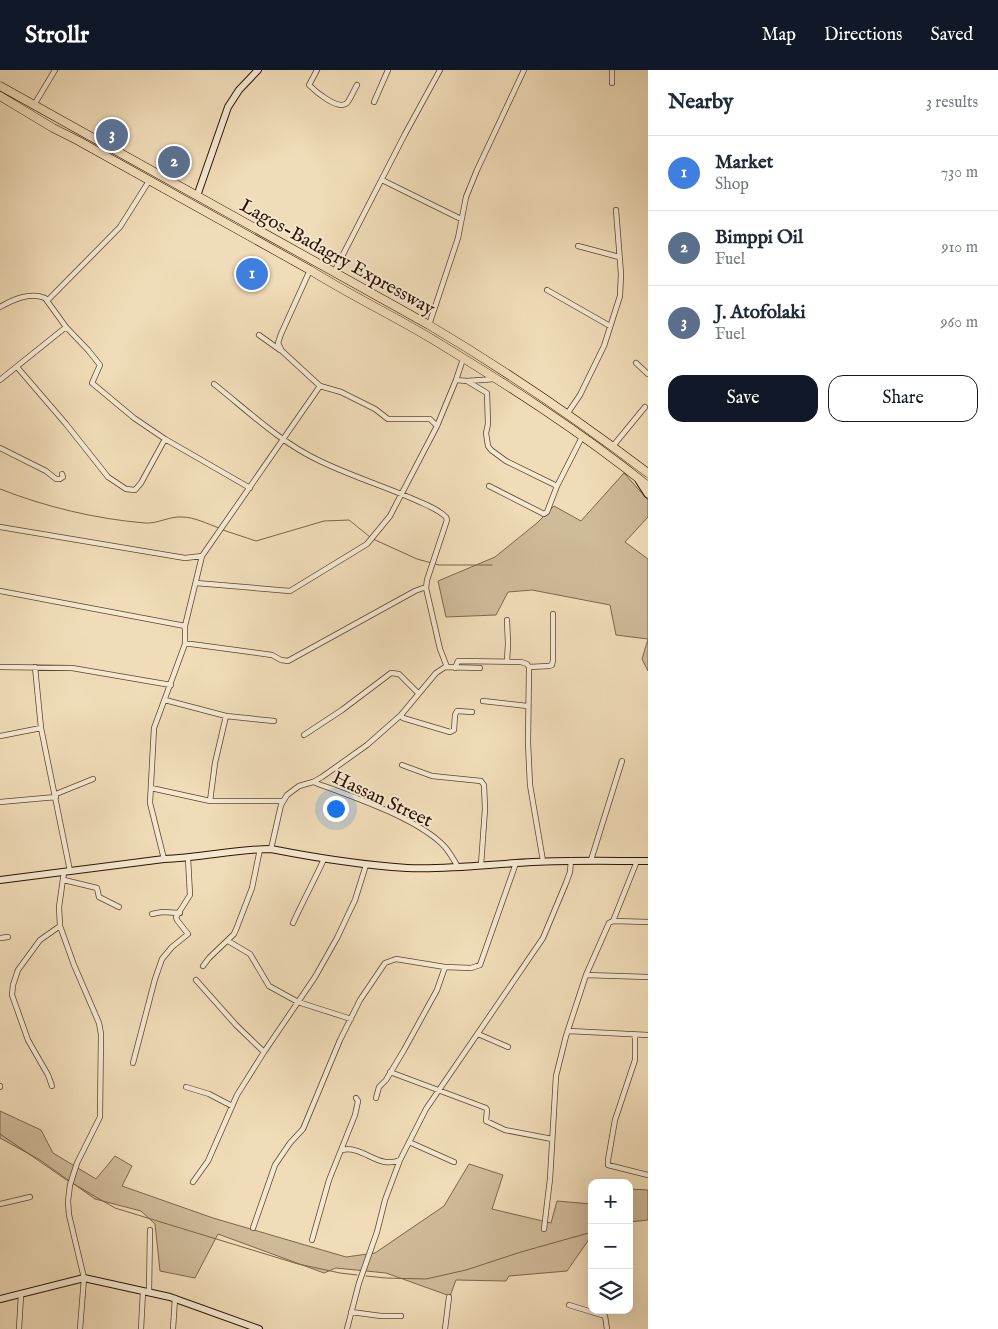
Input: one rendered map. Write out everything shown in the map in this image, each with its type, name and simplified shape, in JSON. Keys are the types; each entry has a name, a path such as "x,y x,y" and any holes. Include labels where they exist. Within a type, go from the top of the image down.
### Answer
{"highway":[{"name":"Lagos-Badagry Expressway","path":"0,86 429,325 479,355 567,414 648,473"},
{"name":"Lagos-Badagry Expressway","path":"0,96 53,128 431,338 534,402 648,486"},
{"path":"53,128 59,120"},
{"path":"347,293 351,282"}],"main road":[{"name":"Lagos-Badagry Expressway","path":"635,476 648,494"}],"street":[{"path":"34,105 55,70"},
{"path":"197,196 222,119 239,90 258,70"},
{"path":"317,70 309,85 326,99 337,104 347,103 357,85"},
{"path":"374,102 388,70"},
{"path":"334,272 440,70"},
{"path":"429,325 458,238 466,197 524,70"},
{"path":"612,70 612,83"},
{"path":"382,180 461,219"},
{"path":"48,300 120,227 149,181"},
{"path":"567,414 580,395 604,346 620,296 621,274 616,210"},
{"path":"578,246 619,256"},
{"path":"282,351 278,343 281,334 310,270"},
{"path":"546,290 610,326"},
{"path":"0,307 32,295 48,300 66,327 100,365 92,383 134,418 165,439 250,488"},
{"path":"0,380 66,327"},
{"path":"259,335 282,351 320,386 354,398 376,409 386,418 430,419 437,426"},
{"path":"196,583 290,591 372,540 390,516 437,426 463,358"},
{"path":"636,364 648,374"},
{"path":"17,367 108,477 126,489 133,491 137,488 165,439"},
{"path":"456,380 498,379"},
{"path":"466,381 487,393 488,424 486,433 488,446 491,450 506,461 558,486"},
{"path":"214,384 283,440 318,460 352,476 402,494 446,517 447,520 426,588 440,648 447,667"},
{"path":"164,859 150,803 154,728 185,644 185,626 202,556 320,386"},
{"path":"613,446 647,406"},
{"path":"489,486 544,514 582,437"},
{"path":"0,448 46,471 56,479 63,477 62,474"},
{"path":"0,534 0,527 179,557 202,556"},
{"path":"185,644 272,654 281,660 288,661 415,591 426,588"},
{"path":"0,592 185,626"},
{"path":"529,667 549,666 552,664 553,614"},
{"path":"507,620 507,661"},
{"path":"455,668 458,662 507,661 525,662 529,667 527,706 530,785 543,861"},
{"path":"0,667 72,668 171,685"},
{"path":"271,850 283,801 295,789 313,782 367,745 401,715 436,673 447,667 480,668"},
{"path":"34,668 41,728 56,795 67,871 59,907 60,926 74,965 99,1023 101,1034 100,1117 77,1163 68,1201 69,1215 84,1278 80,1329"},
{"path":"304,735 342,710 391,673 399,674 418,693"},
{"path":"165,700 226,716 274,721"},
{"path":"483,701 527,706"},
{"path":"401,715 403,718 450,732 454,730 455,714 457,711 472,712"},
{"path":"210,801 215,763 226,716"},
{"path":"0,736 41,728"},
{"path":"591,860 622,761"},
{"path":"402,765 432,776 480,781 484,785 485,809 481,865"},
{"path":"0,802 56,795 93,779"},
{"name":"Hassan Street","path":"313,782 360,800 420,828 446,848 458,867"},
{"path":"151,788 210,801 283,801"},
{"path":"0,880 164,859 188,858 233,850 260,849 366,865 391,865 406,868 458,867 571,860 648,861"},
{"path":"203,966 228,941 238,927 252,888 260,849"},
{"path":"133,1063 154,978 162,959 172,947 188,934 176,917 190,895 188,858"},
{"path":"294,923 305,895 314,882 324,859"},
{"path":"346,1329 361,1276 377,1232 384,1200 400,1160 426,1109 543,938 566,884 571,860"},
{"path":"544,1229 550,1179 556,1076 586,976 637,861"},
{"path":"253,1228 275,1165 290,1143 303,1129 350,1019 360,1000 388,961 396,959 445,967 471,968 480,966 516,863"},
{"path":"192,1182 208,1161 232,1106 264,1052 315,977 355,900 366,865"},
{"path":"64,880 97,888 100,897 119,906"},
{"path":"152,914 162,912 180,913"},
{"path":"612,921 648,922"},
{"path":"52,1086 21,1023 12,990 18,970 40,940 60,926"},
{"path":"0,938 8,937"},
{"path":"228,941 250,954 269,986 298,1002 350,1019"},
{"path":"376,1098 380,1087 407,1046 437,990 445,967"},
{"path":"586,976 648,977"},
{"path":"196,980 236,1025 264,1052"},
{"path":"569,1031 648,1035"},
{"path":"478,1034 508,1047"},
{"path":"635,1035 634,1060 615,1120 608,1165 648,1176"},
{"path":"390,1072 439,1092 486,1108 486,1121 505,1130 552,1139"},
{"path":"186,1087 209,1094 232,1106"},
{"path":"312,1240 329,1180 358,1105 356,1098"},
{"path":"409,1142 454,1162"},
{"path":"342,1150 354,1150 384,1163 400,1160"},
{"path":"0,1204 30,1197"},
{"path":"140,1329 146,1292 150,1230"},
{"path":"0,1299 84,1278 175,1298 245,1327 259,1329"},
{"path":"19,1329 21,1294"},
{"path":"445,1329 449,1296"},
{"path":"173,1329 175,1298"},
{"path":"569,1305 588,1309"},
{"path":"351,1312 381,1316 400,1316"},
{"path":"604,1314 607,1329"}],"shaded area":[{"path":"624,473 648,500 648,517 625,542 648,559 648,639 616,635 610,605 532,590 508,592 496,615 446,617 438,581 495,557 537,523 554,506 581,521"},
{"path":"648,639 648,671 642,659"},
{"path":"0,1111 41,1130 53,1153 96,1179 115,1156 132,1166 122,1186 213,1218 346,1257 375,1253 444,1206 469,1164 503,1175 492,1209 551,1223 557,1201 588,1204 588,1241 567,1271 509,1276 506,1281 456,1280 450,1296 386,1273 336,1268 324,1273 218,1234 195,1278 160,1271 155,1224 141,1211 95,1199 40,1160 0,1138"},
{"path":"633,1189 648,1190 648,1220 633,1222"}],"waterway":[{"path":"0,489 53,507 108,519 150,523 177,517 187,517 219,528"},
{"path":"223,530 256,541 324,521 349,520 370,537"},
{"path":"373,539 417,559 439,565 492,565"},
{"path":"0,1134 68,1181"},
{"path":"72,1183 115,1208 298,1264 357,1275"},
{"path":"366,1276 426,1279 466,1270 588,1233"}],"place":[{"name":"J. Atofolaki","path":"112,135"},
{"name":"Bimppi Oil","path":"174,162"},
{"name":"Market","path":"252,274"}]}
